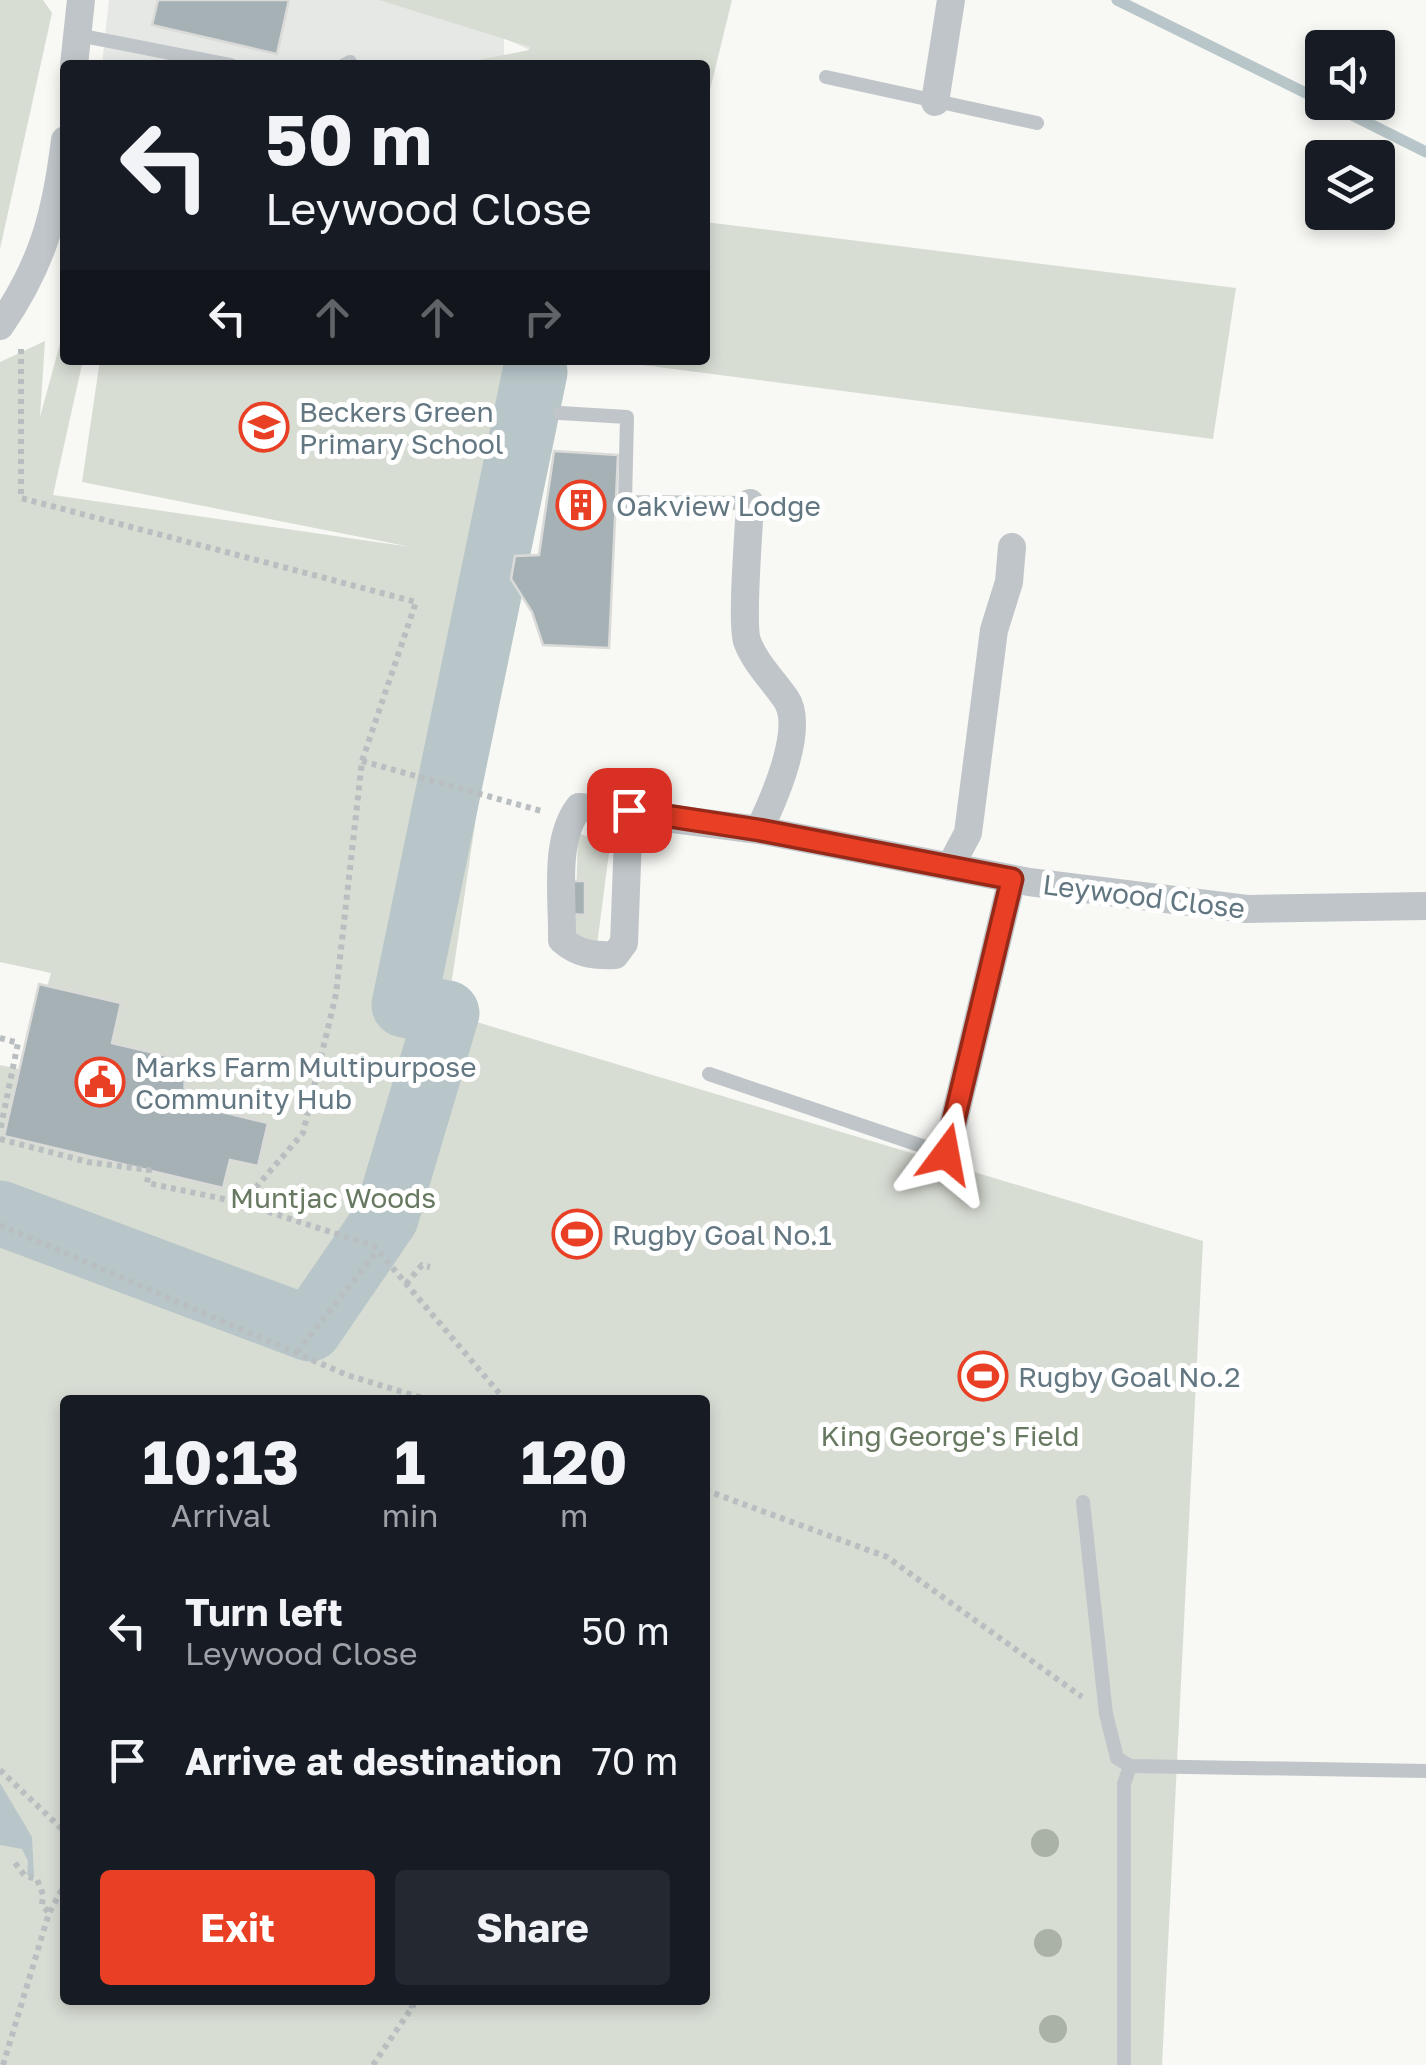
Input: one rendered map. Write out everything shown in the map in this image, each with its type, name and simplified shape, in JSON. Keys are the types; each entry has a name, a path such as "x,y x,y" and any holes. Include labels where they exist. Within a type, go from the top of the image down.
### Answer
{"street":[{"path":"75,60 81,0"},
{"path":"935,102 952,0"},
{"path":"6,333 46,245 60,180"},
{"path":"750,502 746,639 789,703 794,732 774,800 759,830"},
{"path":"950,867 968,833 994,630 1009,582 1012,546"},
{"name":"Leywood Close","path":"570,819 579,807 629,810 759,830 1012,879 1248,910 1426,906"},
{"path":"570,819 564,843 562,940 572,949 594,956 616,955 624,943 629,810"},
{"path":"946,1154 1012,879"}],"lane":[{"path":"78,35 206,60"},
{"path":"826,77 1037,123"},
{"path":"560,413 627,417 625,502 750,502"},
{"path":"708,1074 946,1154"},
{"path":"1083,1502 1106,1714 1116,1758 1130,1766 1426,1771"},
{"path":"1124,2065 1124,1784 1130,1766"}],"path":[{"path":"6,333 22,350 21,498 416,602 362,761 336,994 303,1134 252,1192 238,1202"},
{"path":"362,761 570,819"},
{"path":"0,1038 18,1043 0,1131"},
{"path":"0,1140 88,1162 149,1170 147,1183 238,1202 376,1248 501,1395"},
{"path":"0,1225 348,1375 414,1395"},
{"path":"296,1352 376,1248"},
{"path":"406,1284 422,1265 430,1267"},
{"path":"710,1492 887,1558 982,1621 1106,1714"},
{"path":"0,1770 60,1827"},
{"path":"16,1863 25,1876 37,1880 42,1905 48,1913"},
{"path":"3,2065 48,1913 60,1893"},
{"path":"373,2065 411,2005"}],"shaded area":[{"path":"109,0 546,0 536,53 504,38 504,60 103,60"},
{"path":"0,1783 32,1837 34,1876 27,1875 28,1861 22,1849 0,1845"}],"green space":[{"path":"0,0 43,0 52,13 0,249"},
{"path":"379,0 732,0 710,90 710,60 478,60 530,47"},
{"path":"710,223 1236,288 1213,439 643,365 710,365"},
{"name":"King George's Field","path":"45,341 40,417 60,343 60,365 82,365 53,495 411,547 82,482 99,365 543,365 447,1013 1203,1241 1162,2065 0,2065 0,1065 24,1070 51,973 0,962 0,362"},
{"path":"578,833 610,845 597,945 575,938"}],"building":[{"path":"158,0 289,0 277,54 152,25"},
{"name":"Oakview Lodge","path":"554,451 618,455 609,648 543,645 532,612 511,579 515,556 539,555"},
{"path":"570,881 585,881 585,915 569,914"},
{"name":"Marks Farm Multipurpose Community Hub","path":"39,984 121,1003 112,1043 184,1060 185,1103 268,1123 258,1166 230,1160 223,1188 4,1136"}],"waterway":[{"path":"1117,0 1305,93"},
{"path":"1362,120 1426,152"},
{"path":"0,1213 310,1329 386,1218 447,1013 404,1005 535,372"}],"place":[{"name":"Beckers Green Primary School","path":"264,427"},
{"name":"Oakview Lodge","path":"581,505"},
{"name":"Marks Farm Multipurpose Community Hub","path":"100,1082"},
{"name":"Rugby Goal No.1","path":"577,1234"},
{"name":"Rugby Goal No.2","path":"983,1376"}],"route":[{"path":"629,810 759,830 1012,879 946,1154"}],"park label":[{"name":"Muntjac Woods","path":"333,1197"}]}
